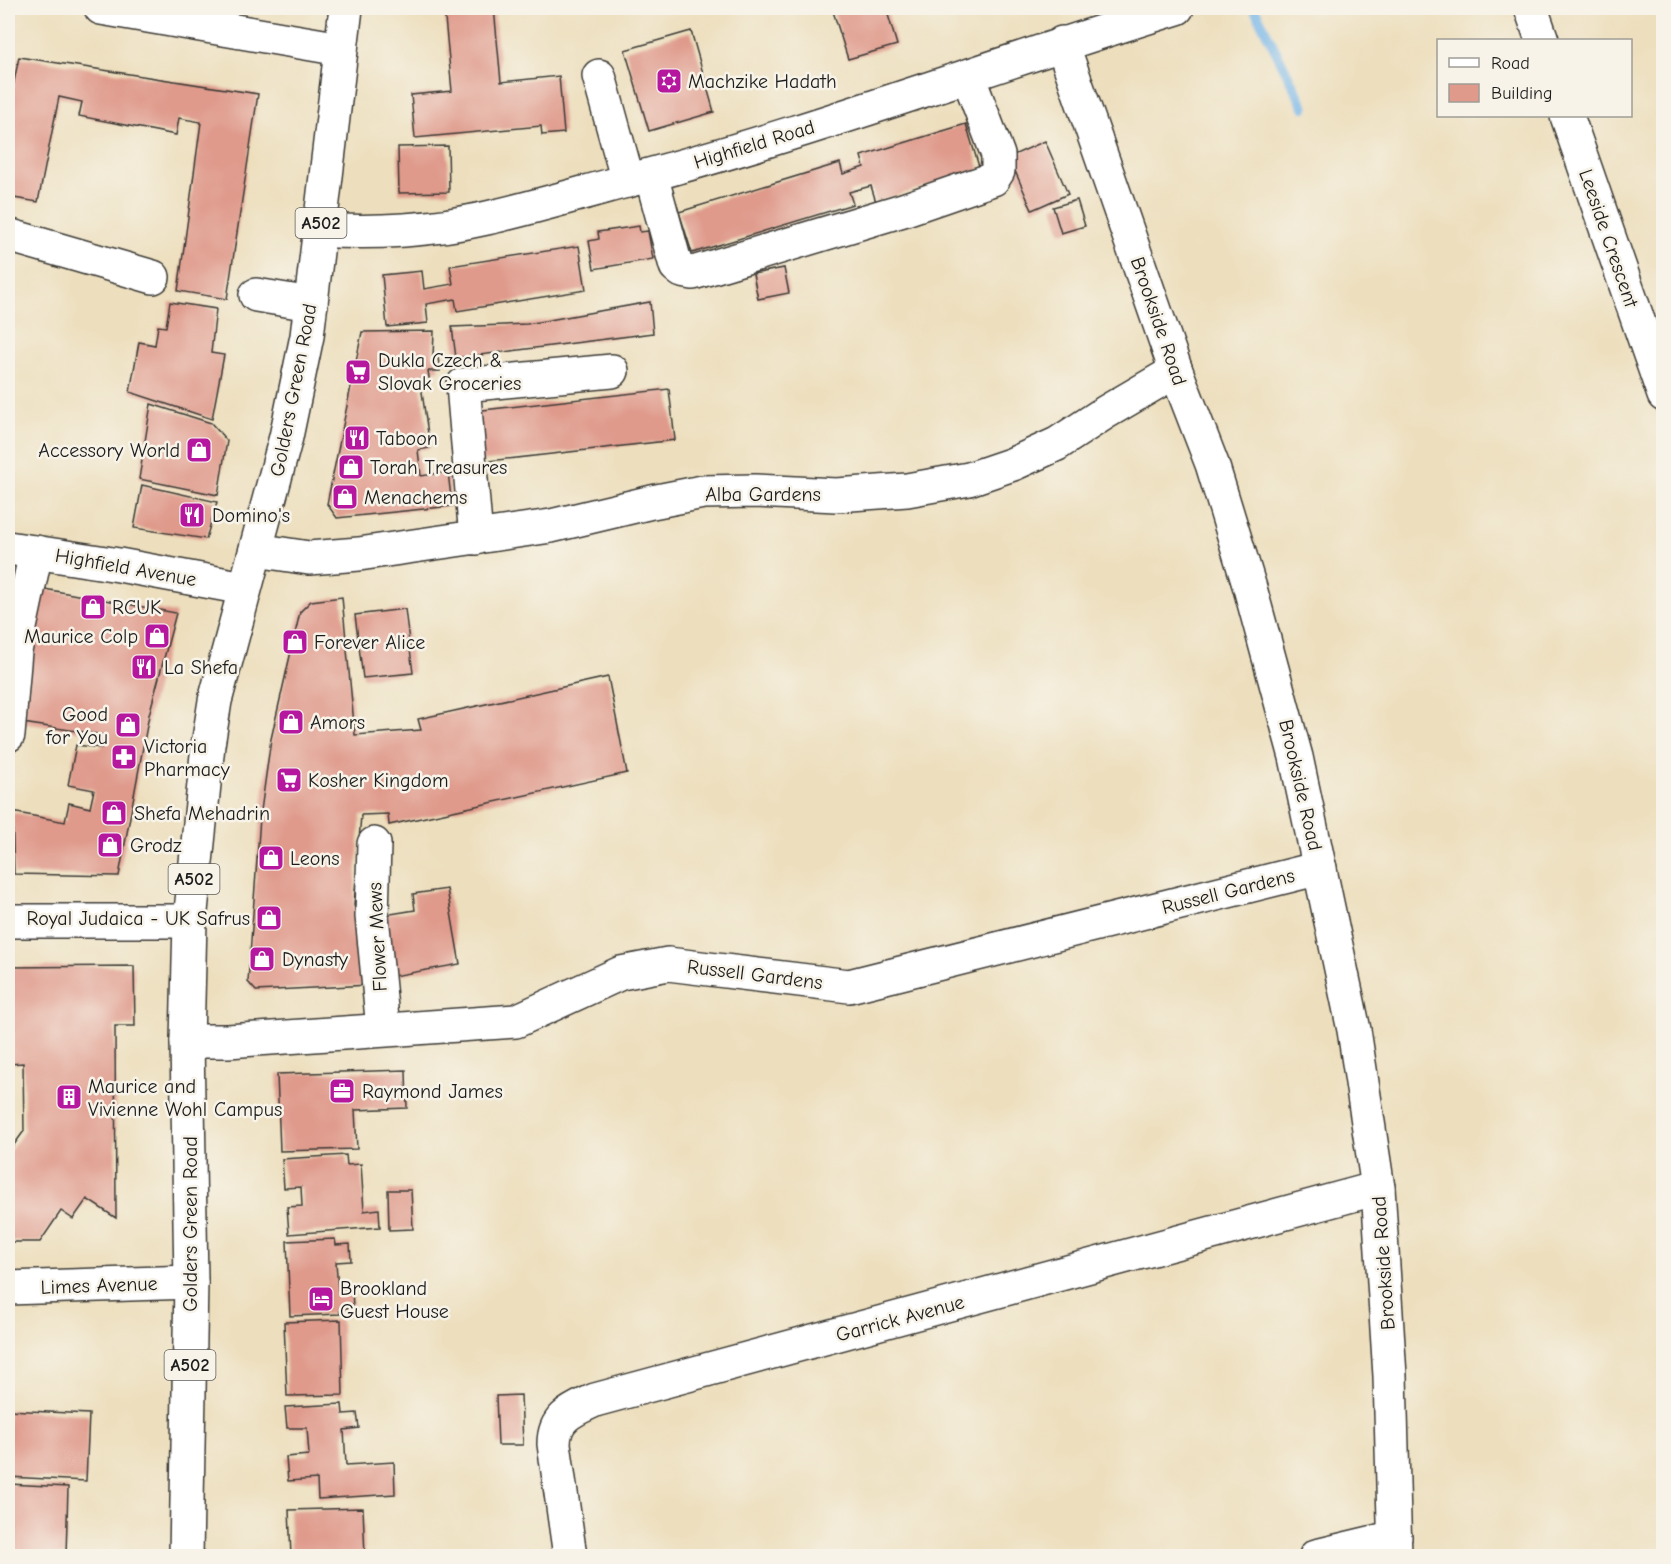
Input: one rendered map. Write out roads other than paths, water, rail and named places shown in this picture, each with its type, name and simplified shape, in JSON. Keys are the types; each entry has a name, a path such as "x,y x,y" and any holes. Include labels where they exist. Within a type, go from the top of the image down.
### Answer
{"street":[{"path":"101,8 341,49"},
{"name":"Golders Green Road","path":"186,1557 192,1282 187,1041 190,921 208,745 215,701 286,437 307,336 346,8"},
{"name":"Highfield Road","path":"321,230 358,233 486,219 640,178 818,125 1062,43 1177,8"},
{"path":"1531,8 1542,39"},
{"name":"Brookside Road","path":"1062,43 1176,371 1212,464 1250,588 1296,756 1354,1030 1378,1188 1390,1376 1395,1547"},
{"path":"599,76 676,266 682,271 693,273 903,210 993,179 999,171 998,155 968,76"},
{"name":"Leeside Crescent","path":"1568,117 1664,395"},
{"path":"8,235 153,277"},
{"path":"256,295 311,304"},
{"path":"476,538 464,385 612,371"},
{"name":"Alba Gardens","path":"256,550 309,558 476,538 551,526 703,492 755,490 836,495 907,490 969,478 1013,464 1057,444 1176,371"},
{"path":"8,735 22,550"},
{"name":"Highfield Avenue","path":"22,550 244,588"},
{"name":"Flower Mews","path":"374,844 372,916 383,1029"},
{"name":"Russell Gardens","path":"187,1041 228,1041 516,1021 621,973 668,964 849,986 1320,868"},
{"path":"8,921 190,921"},
{"name":"Garrick Avenue","path":"570,1557 554,1432 566,1415 596,1400 1378,1188"},
{"name":"Limes Avenue","path":"8,1288 192,1282"},
{"path":"1316,1557 1395,1547"}],"waterway":[{"path":"1254,8 1304,107"}],"place":[{"name":"Machzike Hadath","path":"669,81"},
{"name":"Dukla Czech & Slovak Groceries","path":"358,372"},
{"name":"Taboon","path":"357,438"},
{"name":"Accessory World","path":"199,450"},
{"name":"Torah Treasures","path":"351,467"},
{"name":"Menachems","path":"345,497"},
{"name":"Domino's","path":"192,515"},
{"name":"RCUK","path":"93,607"},
{"name":"Maurice Colp","path":"157,636"},
{"name":"Forever Alice","path":"295,642"},
{"name":"La Shefa","path":"144,667"},
{"name":"Amors","path":"291,722"},
{"name":"Good for You","path":"128,725"},
{"name":"Victoria Pharmacy","path":"124,757"},
{"name":"Kosher Kingdom","path":"289,780"},
{"name":"Shefa Mehadrin","path":"114,813"},
{"name":"Grodz","path":"110,845"},
{"name":"Leons","path":"271,858"},
{"name":"Royal Judaica - UK Safrus","path":"269,918"},
{"name":"Dynasty","path":"262,959"},
{"name":"Raymond James","path":"342,1091"},
{"name":"Maurice and Vivienne Wohl Campus","path":"69,1097"},
{"name":"Brookland Guest House","path":"321,1299"}]}
